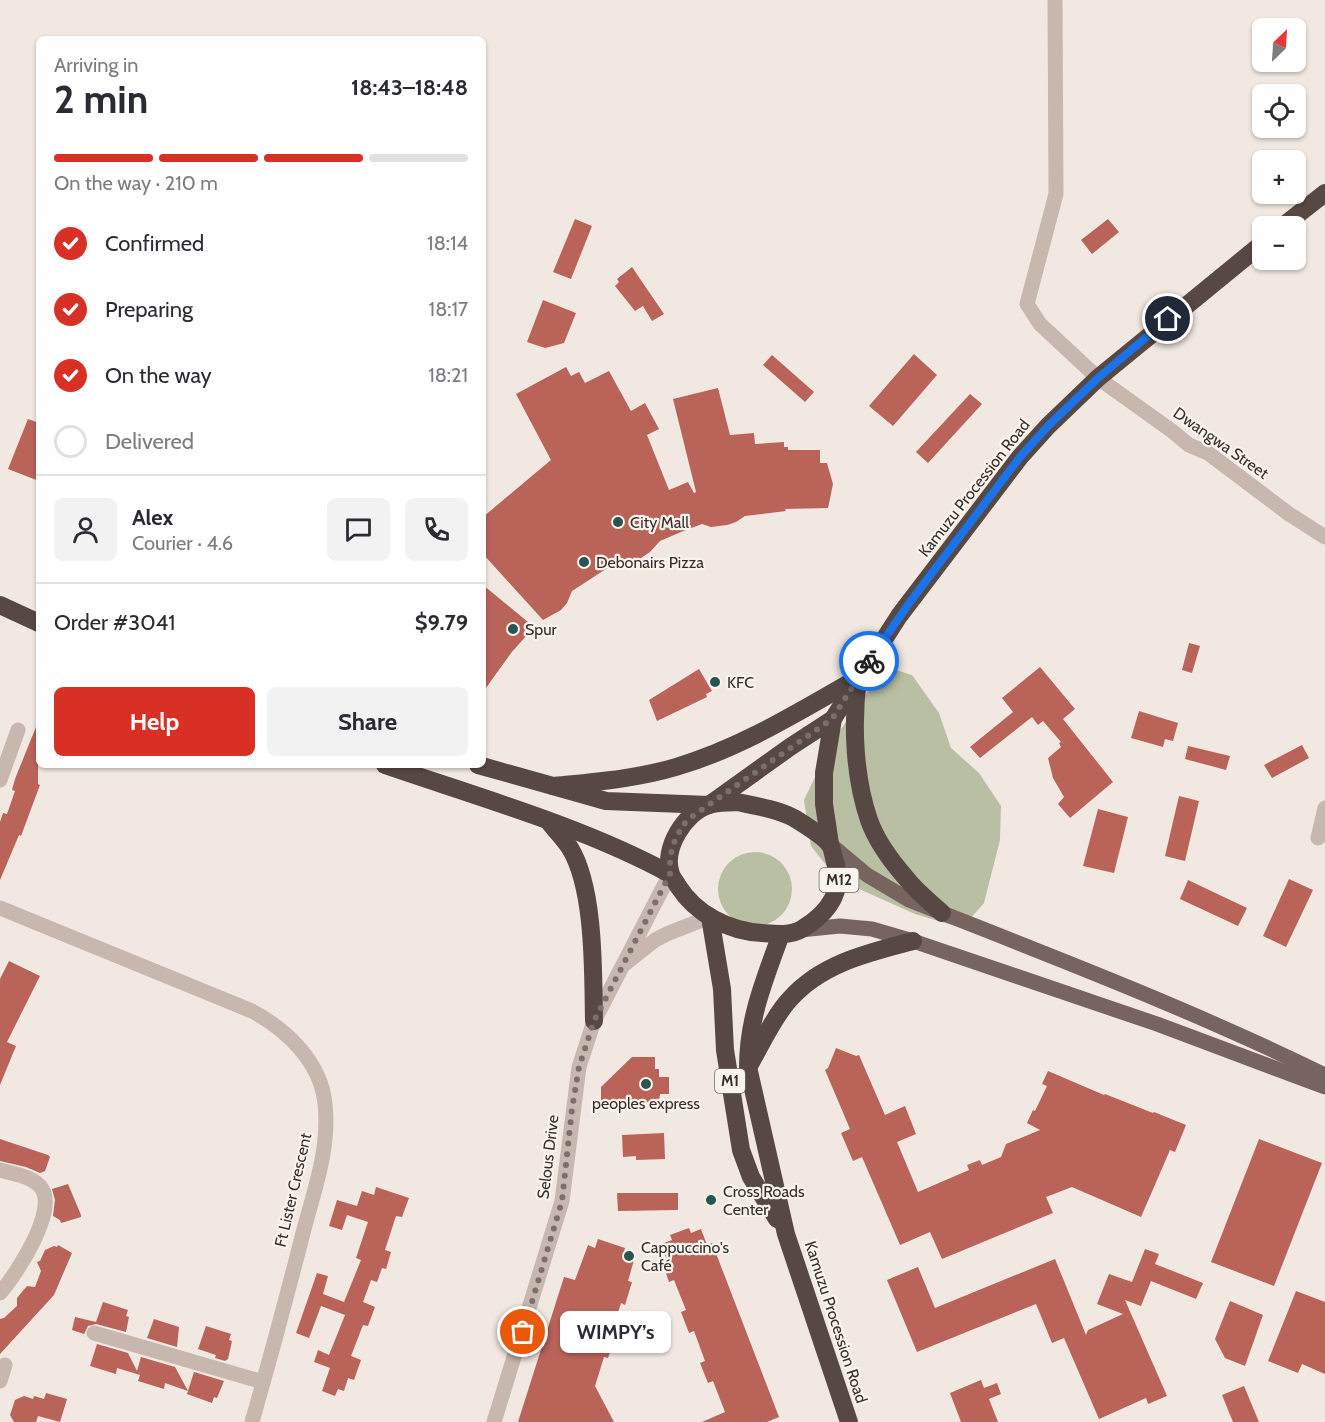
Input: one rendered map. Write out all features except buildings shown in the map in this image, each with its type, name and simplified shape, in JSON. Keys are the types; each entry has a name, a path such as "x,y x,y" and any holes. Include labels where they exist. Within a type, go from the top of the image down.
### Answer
{"highway":[{"path":"1296,216 1325,193"},
{"name":"Kamuzu Procession Road","path":"832,719 899,616 1020,457 1048,426 1098,378 1252,252"},
{"path":"0,605 36,622"},
{"path":"553,786 626,778 673,768 703,758 776,725 858,678"},
{"path":"858,678 855,724 860,773 869,821 885,850 906,878 942,913"},
{"path":"670,874 669,856 674,837 687,820 832,719"},
{"path":"830,844 824,804 824,773 832,719"},
{"name":"M12","path":"394,768 549,821 644,860 670,874 696,907 732,928 751,933 781,934 800,930 823,913 834,897 839,883 838,869 830,844 792,818 765,808 737,802 709,805 606,801 486,767"},
{"path":"549,821 571,849 582,879 588,912 592,958 594,1021"},
{"name":"M1","path":"711,917 722,989 725,1050 741,1150 751,1177 786,1234"},
{"name":"M1","path":"781,934 754,1008 748,1041 748,1067 786,1234"},
{"path":"748,1067 789,999 817,974 846,960 913,941"},
{"name":"Kamuzu Procession Road","path":"786,1234 849,1422"}],"main road":[{"path":"830,844 885,888 909,900 1205,1020 1325,1075"},
{"path":"800,930 840,926 872,929 913,941 1157,1024 1325,1087"}],"street":[{"name":"Dwangwa Street","path":"1055,0 1056,194 1027,304 1040,324 1098,378 1189,445 1208,453 1288,514 1325,537"},
{"path":"0,780 18,730"},
{"path":"1318,838 1325,808"},
{"name":"Selous Drive","path":"494,1422 562,1201 579,1067 594,1021 670,874"},
{"name":"Ft Lister Crescent","path":"0,908 252,1011 290,1038 305,1054 318,1077 325,1102 324,1154 252,1422"},
{"name":"Selous Drive","path":"621,967 655,940 711,917"},
{"path":"0,1170 36,1182 42,1188 45,1198 40,1224 21,1265 0,1293"},
{"path":"94,1333 263,1382"},
{"path":"0,1381 5,1365"}],"green space":[{"path":"886,667 912,675 939,713 951,748 979,773 1001,806 1000,840 984,903 962,928 915,914 837,879 811,846 804,800 833,740"},
{"path":"755,852 769,855 781,863 789,875 792,889 789,903 781,915 769,923 755,926 741,923 729,915 721,903 718,889 721,875 729,863 741,855"}],"way so far":[{"path":"523,1332 562,1201 579,1067 594,1021 670,874 669,856 674,837 687,820 832,719 869,661"}],"place":[{"name":"City Mall","path":"618,522"},
{"name":"Debonairs Pizza","path":"584,562"},
{"name":"Spur","path":"513,629"},
{"name":"KFC","path":"715,682"},
{"name":"peoples express","path":"646,1084"},
{"name":"Cross Roads Center","path":"711,1200"},
{"name":"Cappuccino's Café","path":"629,1256"},
{"name":"WIMPY’s","path":"523,1332"}],"route":[{"path":"869,661 899,616 1020,457 1048,426 1098,378 1168,319"}]}
